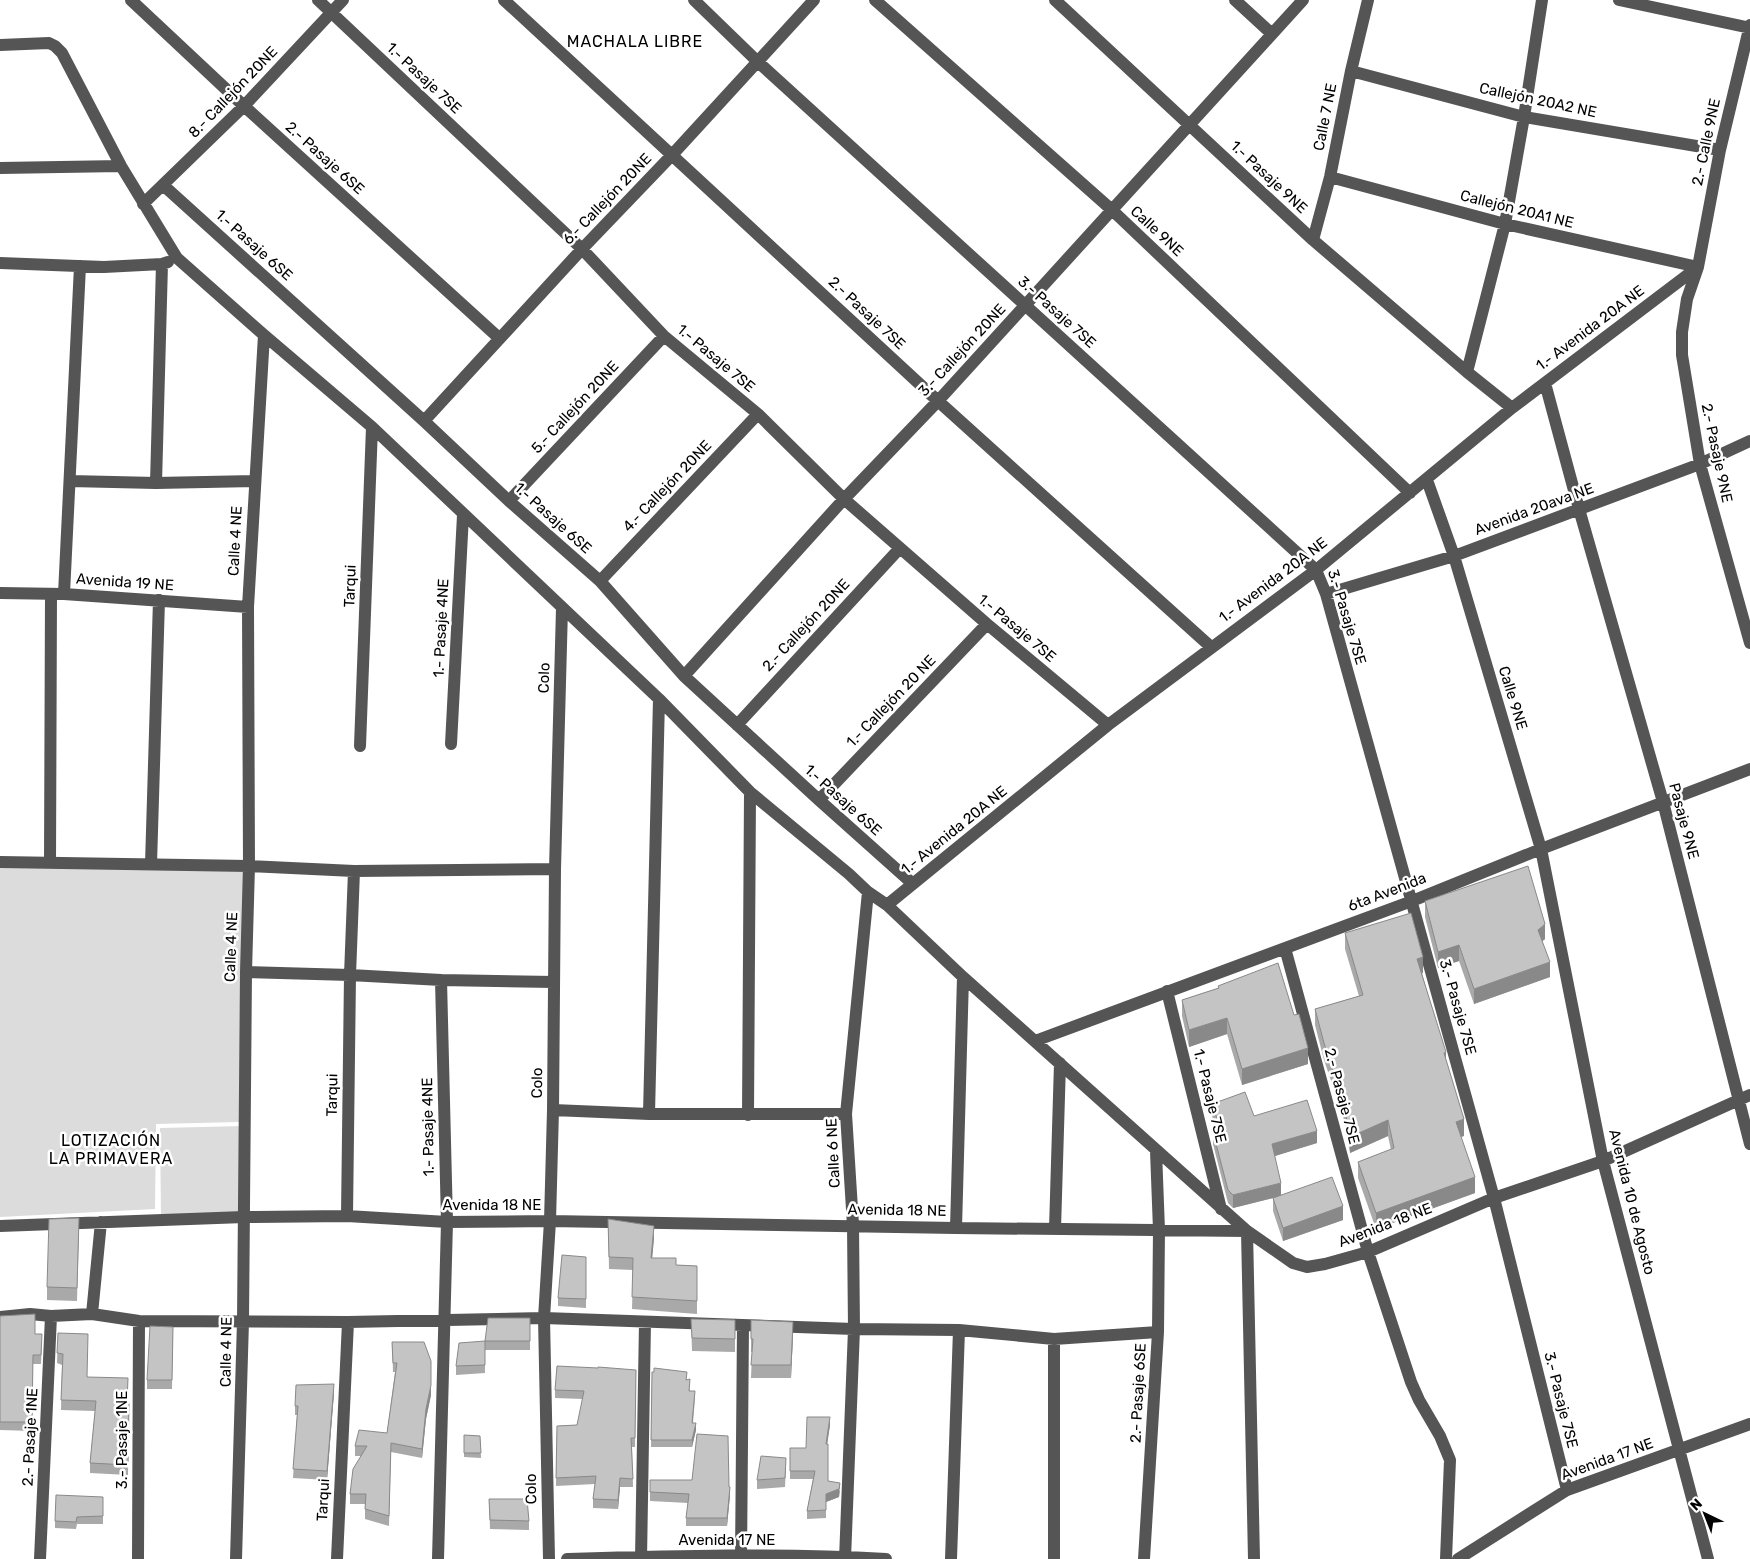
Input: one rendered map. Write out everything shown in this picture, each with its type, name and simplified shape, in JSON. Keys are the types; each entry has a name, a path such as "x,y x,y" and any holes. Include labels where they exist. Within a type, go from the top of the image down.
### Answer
{"street":[{"name":"2.- Pasaje 6SE","path":"131,0 244,106 499,338"},
{"name":"1.- Pasaje 7SE","path":"318,0 582,249 664,336 758,414 844,498 986,624 1108,725"},
{"name":"8.- Callejón 20NE","path":"143,204 244,106 343,0"},
{"name":"2.- Pasaje 7SE","path":"504,0 938,401 1212,647"},
{"name":"3.- Pasaje 7SE","path":"694,0 758,62 1316,570 1326,594 1494,1198 1567,1490"},
{"name":"6.- Callejón 20NE","path":"424,421 814,0"},
{"name":"Calle 9NE","path":"875,0 1112,210 1410,493"},
{"name":"1.- Pasaje 9NE","path":"1055,0 1313,240 1467,372 1512,408"},
{"path":"1235,0 1272,34"},
{"name":"3.- Callejón 20NE","path":"684,676 844,498 938,401 1304,0"},
{"name":"Calle 7 NE","path":"1313,240 1330,177 1350,71 1368,0"},
{"path":"1467,372 1504,224 1524,117 1542,0"},
{"path":"1619,0 1750,27"},
{"name":"2.- Calle 9NE","path":"1698,267 1720,150 1750,27"},
{"path":"0,45 49,43 55,46 62,53 121,166 177,258 264,336 372,427 659,699 750,792 887,906 963,977 1247,1231 1254,1559"},
{"name":"Callejón 20A2 NE","path":"1350,71 1524,117 1720,150"},
{"path":"0,168 121,166"},
{"name":"Callejón 20A1 NE","path":"1330,177 1504,224 1698,267"},
{"name":"1.- Pasaje 6SE","path":"163,185 424,421 509,501 600,581 684,676 913,884"},
{"path":"0,263 104,267 162,264 177,258"},
{"path":"156,483 162,264"},
{"path":"50,862 58,594 70,481 80,266"},
{"name":"1.- Avenida 20A NE","path":"887,906 1108,725 1316,570 1512,408 1698,267"},
{"name":"2.- Pasaje 9NE","path":"1698,267 1687,299 1683,318 1682,355 1700,464 1750,643"},
{"name":"Calle 4 NE","path":"236,1559 244,1321 246,972 249,866 248,607 264,336"},
{"name":"5.- Callejón 20NE","path":"509,501 664,336"},
{"name":"Pasaje 9NE","path":"1545,383 1744,1097 1750,1144"},
{"name":"4.- Callejón 20NE","path":"600,581 758,414"},
{"name":"Tarqui","path":"360,746 372,427"},
{"name":"Avenida 20ava NE","path":"1326,594 1454,556 1700,464 1750,441"},
{"name":"Calle 9NE","path":"1426,480 1454,556 1541,849"},
{"path":"70,481 156,483 255,481"},
{"name":"1.- Pasaje 4NE","path":"451,744 463,515"},
{"name":"2.- Callejón 20NE","path":"737,725 900,548"},
{"name":"Avenida 19 NE","path":"0,593 58,594 248,607"},
{"path":"152,864 159,600"},
{"name":"Colo","path":"549,1559 544,1318 550,1221 553,1110 555,869 562,608"},
{"name":"1.- Callejón 20 NE","path":"819,800 986,624"},
{"path":"649,1114 659,699"},
{"name":"6ta Avenida","path":"1035,1041 1412,901 1541,849 1750,769"},
{"path":"748,1115 750,792"},
{"name":"Avenida 10 de Agosto","path":"1541,849 1603,1161 1708,1559"},
{"path":"0,862 249,866 354,871 555,869"},
{"name":"Tarqui","path":"347,1216 350,975 354,871"},
{"name":"Calle 6 NE","path":"846,1558 854,1329 853,1225 846,1114 868,892"},
{"name":"2.- Pasaje 7SE","path":"1285,948 1368,1252 1411,1382 1440,1436 1450,1460 1446,1559"},
{"path":"246,972 441,980 554,982"},
{"path":"956,1228 963,977"},
{"name":"1.- Pasaje 4NE","path":"438,1559 447,1222 441,980"},
{"name":"1.- Pasaje 7SE","path":"1167,991 1221,1209"},
{"path":"1055,1229 1060,1063"},
{"name":"Avenida 18 NE","path":"0,1226 244,1217 347,1216 447,1222 550,1221 1247,1231 1293,1263 1306,1267 1325,1264 1368,1252 1494,1198 1603,1161 1744,1097"},
{"path":"553,1110 649,1114 846,1114"},
{"name":"2.- Pasaje 6SE","path":"1144,1559 1158,1332 1156,1151"},
{"path":"92,1314 100,1222"},
{"path":"0,1317 30,1314 51,1316 92,1314 139,1321 348,1322 544,1318 854,1329 959,1330 1054,1339 1158,1332"},
{"name":"2.- Pasaje 1NE","path":"40,1559 51,1316"},
{"name":"3.- Pasaje 1NE","path":"138,1559 139,1321"},
{"name":"Tarqui","path":"337,1559 348,1322"},
{"path":"641,1558 645,1322"},
{"path":"741,1557 743,1325"},
{"path":"951,1559 959,1330"},
{"path":"1054,1339 1054,1559"},
{"name":"Avenida 17 NE","path":"1458,1559 1567,1490 1750,1424"},
{"name":"Avenida 17 NE","path":"567,1559 741,1557 886,1559"}],"shaded area":[{"path":"0,866 253,866 239,1122 156,1124 155,1209 0,1217"},
{"path":"243,1126 239,1213 161,1216 160,1128"}],"building":[{"path":"1528,866 1545,924 1538,930 1550,962 1474,989 1459,945 1438,952 1425,901"},
{"path":"1411,913 1423,957 1417,959 1446,1052 1444,1053 1464,1119 1456,1122 1475,1177 1376,1213 1358,1162 1394,1148 1388,1120 1350,1137 1343,1100 1315,1009 1363,995 1345,933"},
{"path":"1278,963 1294,1015 1299,1014 1308,1048 1242,1069 1227,1018 1189,1030 1182,1000 1219,988 1218,986"},
{"path":"1245,1092 1254,1116 1307,1100 1317,1131 1272,1144 1281,1183 1233,1195 1228,1190 1213,1132 1221,1130 1212,1104"},
{"path":"1332,1177 1343,1206 1283,1228 1273,1198"},
{"path":"79,1218 77,1288 47,1287 49,1219"},
{"path":"608,1219 654,1226 651,1258 676,1258 676,1265 697,1266 697,1301 632,1297 633,1258 609,1257"},
{"path":"562,1255 586,1257 586,1299 558,1298"},
{"path":"35,1314 35,1334 42,1334 41,1355 33,1355 32,1422 0,1422 0,1316"},
{"path":"488,1318 530,1318 530,1341 485,1341"},
{"path":"691,1319 735,1320 735,1339 692,1338"},
{"path":"751,1320 793,1322 791,1365 751,1365 753,1339 751,1339"},
{"path":"150,1326 173,1327 172,1380 147,1380"},
{"path":"58,1333 88,1334 87,1377 128,1378 128,1465 90,1463 96,1401 61,1400 63,1354 57,1353"},
{"path":"485,1341 485,1365 456,1366 459,1343"},
{"path":"392,1342 424,1342 431,1361 431,1385 426,1409 422,1449 391,1443 389,1516 365,1509 366,1494 350,1494 353,1469 367,1446 355,1446 359,1430 387,1433 397,1363 393,1363"},
{"path":"557,1366 636,1370 635,1438 631,1438 633,1479 620,1478 618,1500 593,1499 596,1476 556,1478 557,1426 577,1425 584,1391 555,1390"},
{"path":"654,1368 687,1372 686,1380 690,1379 689,1391 695,1391 692,1423 696,1423 692,1440 651,1440 652,1372 654,1372"},
{"path":"334,1384 327,1471 293,1469 298,1406 295,1406 296,1385"},
{"path":"807,1417 830,1417 826,1444 828,1444 828,1481 840,1483 839,1489 826,1494 826,1510 807,1511 815,1471 790,1471 790,1448 806,1448"},
{"path":"697,1434 728,1436 730,1487 727,1518 686,1518 689,1494 650,1492 650,1480 692,1480"},
{"path":"464,1435 480,1436 481,1453 464,1453"},
{"path":"761,1456 786,1458 785,1478 757,1480"},
{"path":"56,1495 103,1497 103,1516 77,1517 76,1522 55,1521"},
{"path":"489,1499 527,1499 529,1521 490,1520"}],"district":[{"name":"MACHALA LIBRE","path":"635,41"},
{"name":"LOTIZACIÓN LA PRIMAVERA","path":"111,1149"}]}
